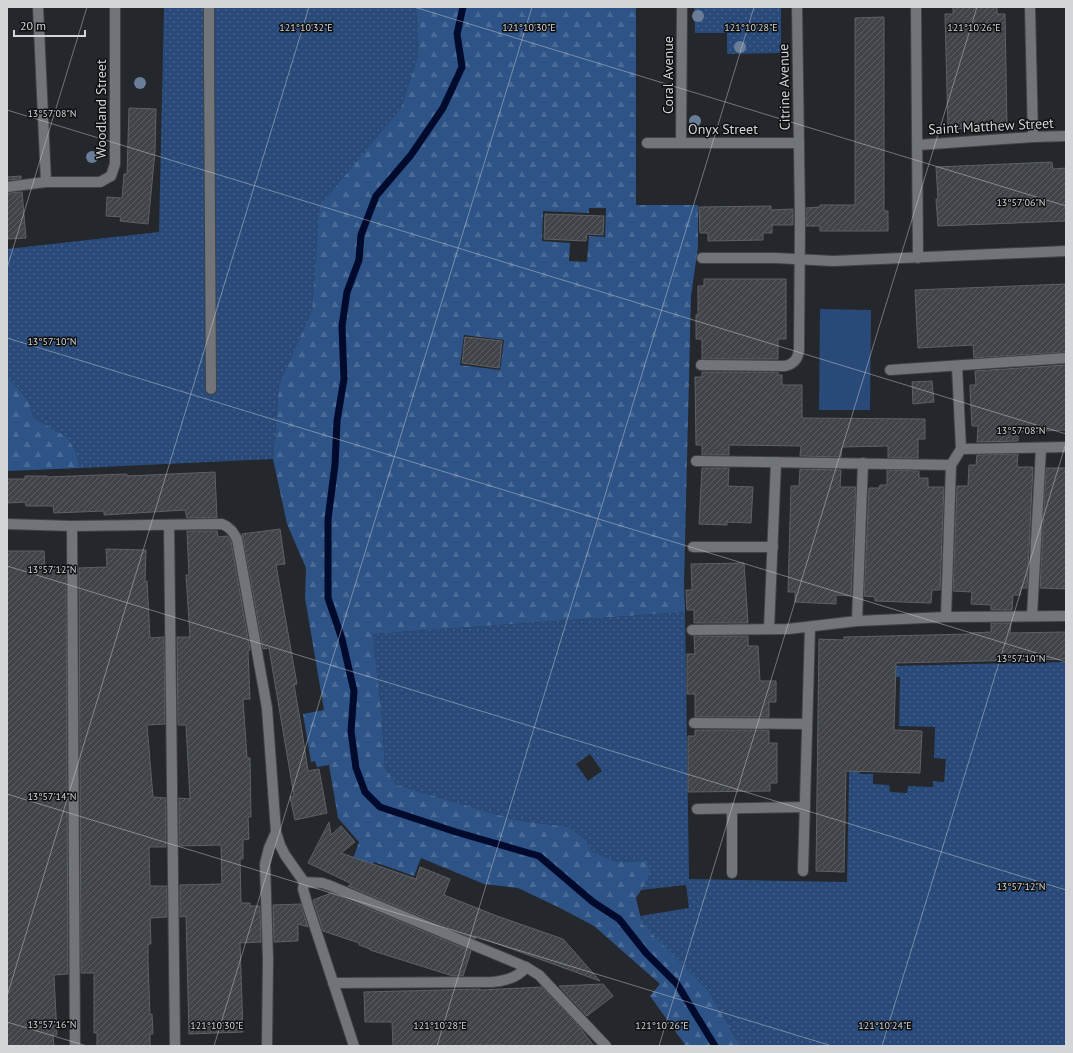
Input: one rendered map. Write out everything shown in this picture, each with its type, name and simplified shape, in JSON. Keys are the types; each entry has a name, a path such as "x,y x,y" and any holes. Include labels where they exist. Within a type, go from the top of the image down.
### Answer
{"street":[{"path":"38,7 46,182"},
{"name":"Woodland Street","path":"7,186 46,182 100,182 111,176 115,164 115,7"},
{"path":"210,7 211,389"},
{"name":"Coral Avenue","path":"681,143 682,7"},
{"name":"Citrine Avenue","path":"701,365 785,366 791,365 798,356 800,259 797,7"},
{"path":"916,7 918,258"},
{"path":"1030,7 1033,137"},
{"name":"Saint Matthew Street","path":"918,144 1066,136"},
{"name":"Onyx Street","path":"647,143 799,143"},
{"path":"702,258 800,259 833,262 1066,251"},
{"path":"890,370 1066,358"},
{"path":"946,617 951,465 960,449 957,366"},
{"path":"960,449 1066,447"},
{"path":"1032,616 1041,448"},
{"path":"696,461 951,465"},
{"path":"770,629 776,462"},
{"path":"857,621 863,463"},
{"path":"7,524 72,526 222,524 232,530 237,539 267,708 276,832 285,855 304,882 303,889 307,903 354,1046"},
{"path":"169,525 175,1046"},
{"path":"72,526 75,1046"},
{"path":"693,547 773,547"},
{"path":"692,630 810,627 857,621 946,617 1066,616"},
{"path":"803,871 806,724 810,627"},
{"path":"694,723 806,724"},
{"path":"697,809 805,807"},
{"path":"732,808 732,873"},
{"path":"267,1046 268,959 265,864 269,848 276,832"},
{"path":"304,882 313,882 331,886 526,967 539,975 606,1046"},
{"path":"333,983 492,982 503,981 518,975 526,967"}],"shaded area":[{"path":"164,7 416,7 418,55 401,108 321,206 312,310 279,384 273,459 80,468 76,452 67,437 34,418 27,399 7,376 7,249 159,232"},
{"path":"694,7 781,7 781,53 727,54 727,33 695,33"},
{"path":"820,309 871,310 870,410 819,410"},
{"path":"685,612 689,879 847,882 851,667 1066,662 1066,1046 740,1046 708,990 641,924 640,916 689,908 686,885 641,890 647,881 645,861 616,862 592,851 585,839 569,827 516,820 397,785 385,768 382,717 373,634","holes":["900,677 899,726 935,727 934,758 946,759 944,782 933,781 933,787 908,786 907,793 890,792 889,785 873,784 873,774 860,774 863,678","590,754 602,771 588,781 576,764"]}],"green space":[{"path":"416,7 636,7 636,205 698,205 698,247 691,296 684,583 685,612 373,634 382,717 385,768 397,785 516,820 569,827 585,839 592,851 616,862 645,861 650,870 647,881 636,898 642,924 708,990 740,1046 686,1046 650,996 660,984 594,926 518,888 484,884 421,858 414,876 374,862 367,879 348,872 359,842 338,818 329,765 317,767 315,761 311,762 303,714 324,710 305,598 306,568 287,524 273,459 279,384 312,310 320,206 401,108 418,55","holes":["589,208 606,208 605,237 589,236 587,262 569,261 570,243 542,241 543,211 589,213","464,335 504,340 500,370 460,365"]},
{"path":"7,376 27,399 34,418 67,437 76,452 80,468 7,471"}],"building":[{"path":"953,7 997,7 997,14 1005,14 1007,127 948,129 945,14 953,14"},
{"path":"884,17 884,211 888,211 888,231 820,231 820,226 806,226 806,208 820,207 820,205 855,205 855,18"},
{"path":"129,108 156,109 155,152 148,224 120,221 121,217 106,216 107,197 122,198 124,174 127,174"},
{"path":"1052,162 1053,169 1066,168 1066,221 938,226 936,167"},
{"path":"21,176 21,179 7,180 7,177"},
{"path":"22,192 26,238 7,239 7,193"},
{"path":"771,206 771,210 793,209 793,225 772,225 772,233 763,233 763,240 708,241 708,233 700,233 699,207"},
{"path":"545,214 604,216 603,235 587,234 586,241 544,239"},
{"path":"704,279 786,279 786,339 778,339 778,359 702,359 702,339 696,339 696,315 698,315 698,286 704,286"},
{"path":"1066,284 1066,352 974,358 973,345 918,348 915,290"},
{"path":"465,337 502,341 499,368 462,363"},
{"path":"1066,365 1066,430 1018,432 1018,441 977,442 978,426 972,426 970,389 970,385 976,385 975,371"},
{"path":"702,372 778,372 778,375 782,375 782,385 802,385 802,418 925,419 925,439 918,439 918,458 888,458 888,446 842,447 841,457 800,456 801,446 729,445 729,455 702,455 702,445 696,445 695,377 702,377"},
{"path":"932,381 934,402 913,404 912,382"},
{"path":"1018,454 1017,467 1033,467 1027,588 1021,588 1020,595 1013,595 1012,610 991,610 991,605 971,604 972,592 953,591 957,486 968,486 969,465 976,465 977,455"},
{"path":"702,468 729,468 728,486 753,487 751,523 727,522 727,525 699,524"},
{"path":"1046,468 1066,468 1066,589 1040,588"},
{"path":"800,469 841,470 840,487 856,487 851,596 836,595 836,604 795,602 795,592 788,592 791,486 799,486"},
{"path":"887,470 919,471 919,478 928,478 928,487 944,487 940,590 932,590 931,603 875,601 875,597 864,596 869,488 879,488 880,485 887,485"},
{"path":"215,472 217,518 187,518 185,510 104,515 104,511 54,513 53,506 26,506 25,502 7,503 7,479 25,479 25,476 47,477 127,474 127,476"},
{"path":"280,529 285,564 276,565 297,684 294,685 308,771 319,769 327,813 295,820 290,797 294,796 269,648 263,649 242,534"},
{"path":"187,531 217,531 218,537 227,536 231,541 250,650 248,651 250,699 243,699 247,758 250,758 251,817 248,817 249,839 243,840 243,859 240,859 241,903 250,903 250,906 260,906 261,942 240,943 243,1032 189,1034 186,916 180,917 180,885 222,884 221,845 179,846 179,798 190,799 186,725 178,725 177,637 190,637 186,575 189,575"},
{"path":"106,549 146,550 145,582 147,581 150,638 164,637 165,724 147,725 153,797 166,798 166,847 149,847 150,886 167,886 167,917 150,918 151,944 148,944 148,962 150,1015 152,1014 153,1034 150,1034 150,1046 97,1046 97,1033 94,1033 94,973 81,973 79,568 107,567"},
{"path":"7,551 44,551 45,567 62,566 62,568 66,568 68,974 54,975 57,1035 53,1035 54,1046 7,1046"},
{"path":"744,563 748,623 694,623 694,610 687,610 686,590 692,590 691,564"},
{"path":"991,623 1011,623 1010,633 1066,632 1066,659 896,663 894,730 922,731 920,773 846,771 844,872 816,871 819,639 844,640 844,637 970,634 991,632"},
{"path":"694,636 748,636 748,646 758,646 760,681 776,681 776,702 769,702 769,717 695,717 695,694 687,694 687,654 695,654"},
{"path":"695,730 769,730 769,743 777,743 777,783 770,783 770,791 688,792 688,736 695,736"},
{"path":"329,822 331,835 341,826 355,842 341,853 416,879 420,867 450,879 444,895 497,916 563,939 600,981 476,936 475,939 348,886 352,884 308,863"},
{"path":"331,893 471,951 463,976 453,976 370,950 359,945 359,943 323,931 313,900"},
{"path":"301,904 308,927 298,924 298,941 274,942 273,905"},
{"path":"603,984 613,996 587,1016 559,986"},
{"path":"542,987 577,1024 594,1046 393,1046 392,1022 365,1022 364,992 480,990"}],"waterway":[{"path":"463,7 457,34 462,67 443,108 411,155 376,196 361,235 359,260 347,292 342,326 344,379 337,421 335,465 328,519 328,598 342,639 354,691 351,731 356,768 365,792 380,807 456,832 539,856 593,902 619,919 646,953 677,984 715,1046"}]}
